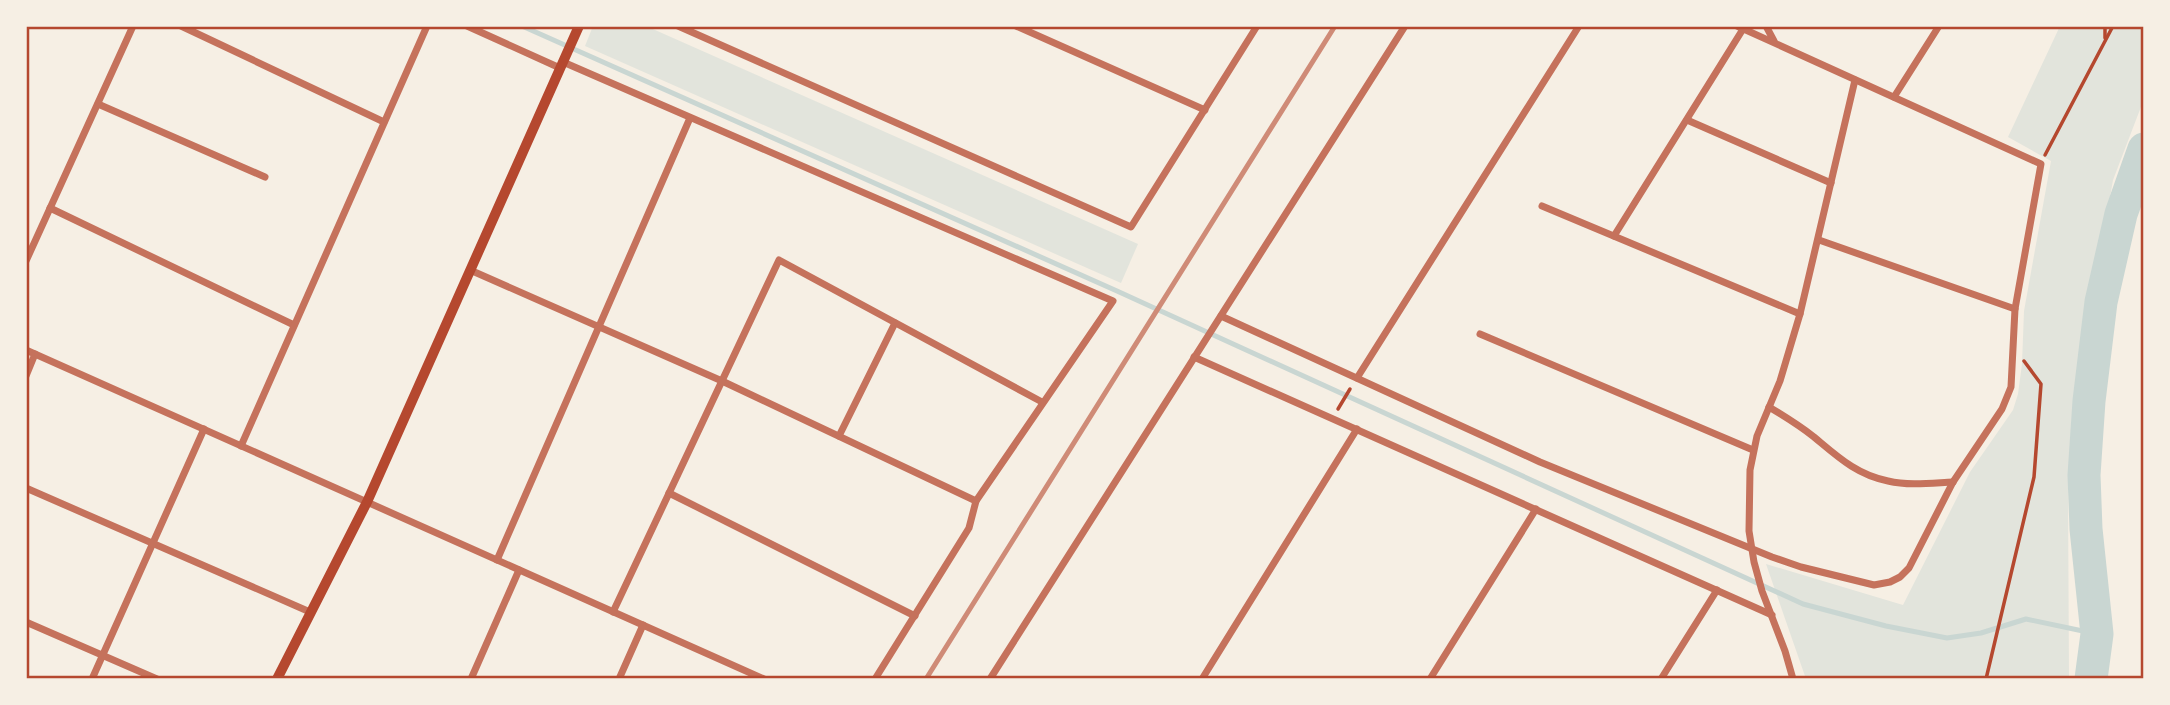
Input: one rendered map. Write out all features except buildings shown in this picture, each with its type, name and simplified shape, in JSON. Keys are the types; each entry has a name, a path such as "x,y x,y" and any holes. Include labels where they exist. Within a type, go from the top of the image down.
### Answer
{"main road":[{"path":"277,679 367,502 579,26"}],"street":[{"path":"26,261 133,26"},
{"path":"181,26 384,122"},
{"path":"241,446 427,26"},
{"path":"467,26 690,118 1113,301 976,501 969,528 876,679"},
{"path":"678,26 1131,227 1258,26"},
{"path":"1016,26 1205,110"},
{"path":"990,679 1405,26"},
{"path":"1357,378 1579,26"},
{"path":"1766,26 1769,35 1777,44"},
{"path":"1894,97 1939,26"},
{"path":"1221,316 1588,483 1786,563 1874,585 1900,577 1909,568 1953,482 2008,397 2013,379 2015,309 2041,164 1743,27 1614,236"},
{"path":"1793,679 1762,591 1751,549 1749,487 1753,450 1780,381 1800,314 1855,80"},
{"path":"98,103 265,177"},
{"path":"497,560 690,118"},
{"path":"1686,120 1831,183"},
{"path":"1542,206 1800,314"},
{"path":"50,208 294,325"},
{"path":"1819,240 2015,309"},
{"path":"613,612 779,260 1042,402"},
{"path":"470,270 722,381 976,501"},
{"path":"839,436 895,323"},
{"path":"1480,334 1753,450"},
{"path":"26,350 764,679"},
{"path":"26,376 35,354"},
{"path":"1195,357 1772,615"},
{"path":"1769,407 1799,426 1847,465 1869,476 1908,484 1953,482"},
{"path":"92,679 204,429"},
{"path":"1202,679 1357,429"},
{"path":"26,488 310,612"},
{"path":"669,493 915,616"},
{"path":"1430,679 1536,509"},
{"path":"471,679 519,570"},
{"path":"1661,679 1717,590"},
{"path":"26,622 157,679"},
{"path":"619,679 643,625"}],"path":[{"path":"2104,40 2105,26"},
{"path":"2041,164 2113,26"},
{"path":"1986,679 2034,477 2041,384 2013,345"},
{"path":"1332,418 1357,378"}],"shaded area":[{"path":"593,26 646,26 1138,244 1121,283 585,46"},
{"path":"2060,26 2144,26 2144,99 2113,180 2072,414 2068,491 2069,679 1806,679 1766,564 1903,605 1970,472 2013,410 2022,364 2024,311 2051,161 2008,137"}],"waterway":[{"path":"522,26 1117,291 1803,604 1886,626 1947,638 1981,633 2026,619 2097,634"},
{"path":"2091,679 2097,634 2086,529 2084,475 2089,401 2101,302 2121,214 2144,149"}],"railway":[{"path":"926,679 1335,26"}]}
